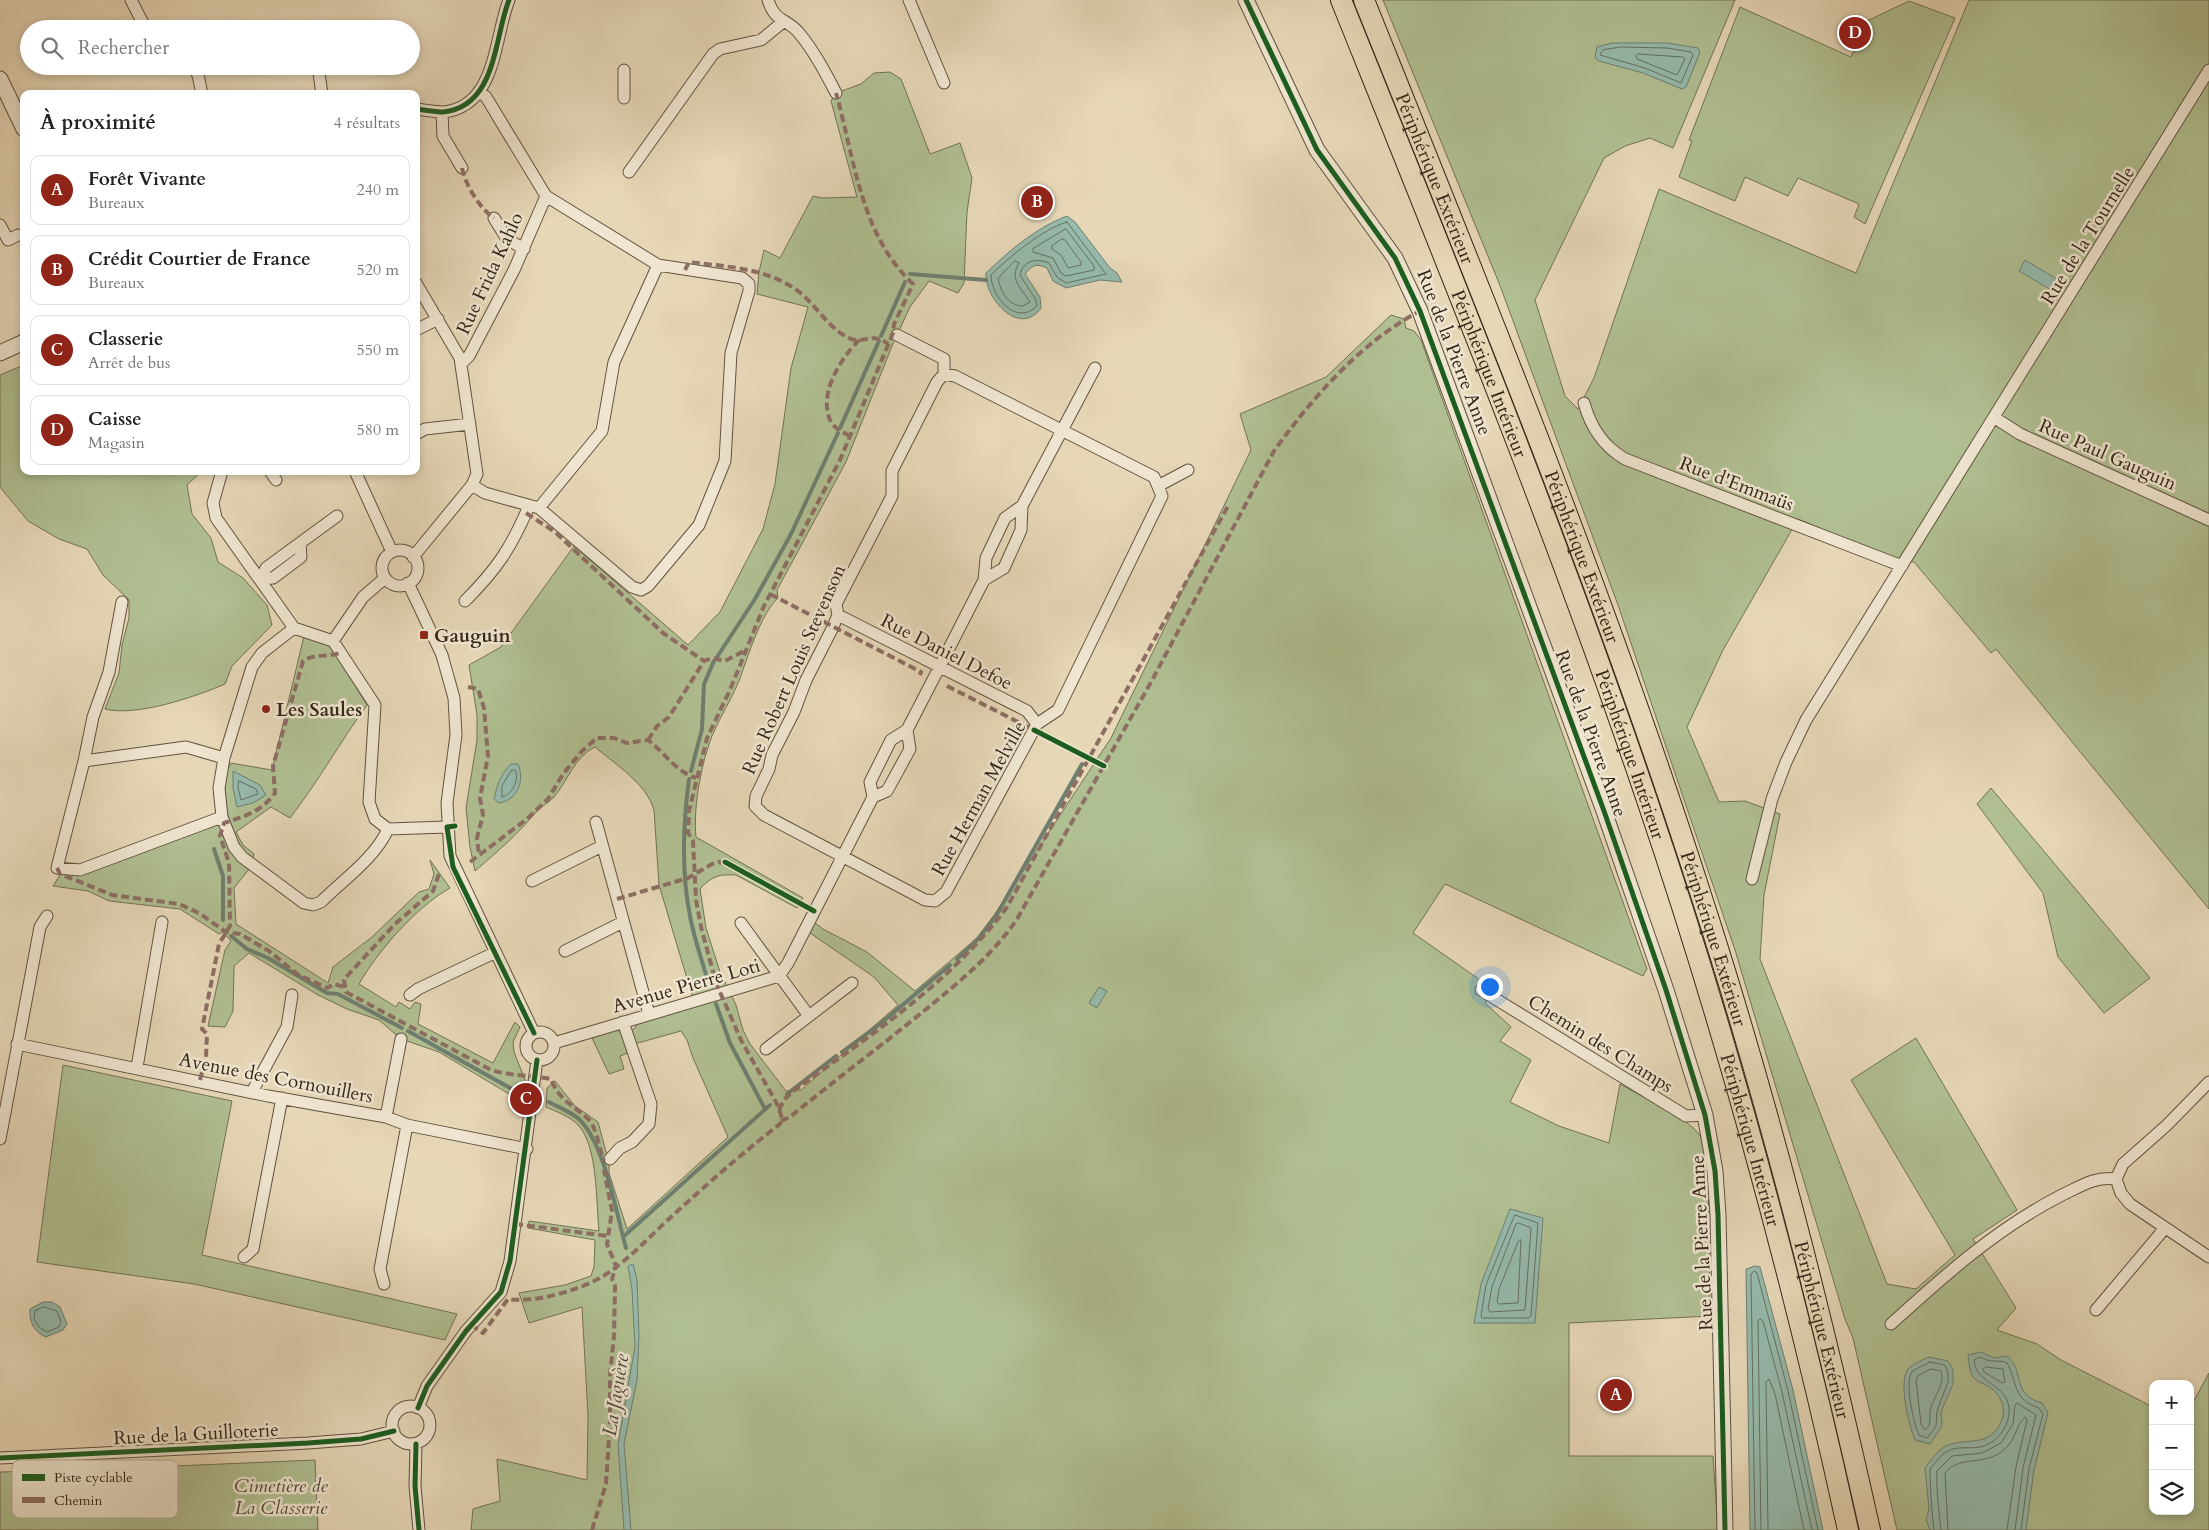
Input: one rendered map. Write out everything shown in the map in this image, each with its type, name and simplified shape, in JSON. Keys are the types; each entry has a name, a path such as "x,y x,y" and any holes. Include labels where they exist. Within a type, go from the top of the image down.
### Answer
{"highway":[{"name":"Périphérique Intérieur","path":"1341,0 1516,439 1649,804 1711,997 1759,1164 1813,1375 1848,1530"},
{"name":"Périphérique Extérieur","path":"1364,0 1551,471 1622,662 1683,838 1740,1021 1784,1174 1828,1345 1870,1530"}],"street":[{"path":"131,0 141,20"},
{"path":"420,109 442,112 461,106 479,91 491,70 509,0"},
{"path":"768,0 775,15 783,22 792,25 800,34 820,63 836,93"},
{"path":"909,0 944,83"},
{"name":"Rue de la Pierre Anne","path":"1246,0 1318,150 1395,258 1420,311 1604,811 1672,1009 1705,1115 1715,1171 1718,1215 1725,1530"},
{"path":"629,172 693,80 720,48 761,40 783,22"},
{"path":"624,70 624,98"},
{"name":"Rue de la Tournelle","path":"1752,879 1772,799 1786,762 1806,720 2209,70"},
{"path":"198,75 201,90"},
{"path":"319,75 321,90"},
{"path":"0,79 20,121"},
{"path":"472,485 484,493 534,507 632,587 641,590 648,586 699,525 725,461 731,353 749,291 749,284 742,278 658,265 546,196 486,97 479,91"},
{"path":"442,112 442,136 462,168"},
{"name":"Rue Frida Kahlo","path":"462,364 482,333 524,249 546,196"},
{"path":"494,218 507,239 524,249"},
{"path":"0,225 8,240 18,235"},
{"path":"465,601 492,575 534,507 602,432 614,362 658,265"},
{"path":"413,557 472,485 477,474 462,364 458,352 420,290"},
{"path":"420,328 438,319"},
{"path":"897,335 944,359 944,374 955,376 1154,477 1158,486 1188,470"},
{"path":"0,353 20,344"},
{"name":"Avenue Pierre Loti","path":"984,580 1004,568 1021,530 1022,506 1095,368"},
{"name":"Rue Robert Louis Stevenson","path":"842,856 764,815 755,806 756,796 770,769 772,755 838,615 836,604 892,496 892,471 937,382 944,374"},
{"name":"Rue d'Emmaüs","path":"1584,403 1588,419 1597,435 1606,445 1625,459 1902,566"},
{"name":"Rue Paul Gauguin","path":"1995,418 2020,434 2209,520"},
{"path":"420,432 425,429 470,424"},
{"path":"221,475 213,503 216,518 294,628 333,641 375,705 369,802 375,819 388,829 446,827"},
{"path":"357,475 392,552"},
{"name":"Rue Herman Melville","path":"842,856 925,900 935,901 946,892 1037,724 1058,710 1162,496 1158,486"},
{"name":"Avenue Pierre Loti","path":"554,1043 779,976 788,963 873,797 870,782 891,740 907,730 984,580 986,558 1005,518 1022,506"},
{"path":"261,579 273,578 301,557 300,543 338,516"},
{"path":"403,551 413,557 417,571 408,583 397,585 385,578 382,564 386,556 392,552 403,551"},
{"path":"333,641 363,597 385,578"},
{"path":"408,583 442,655 454,698 456,735 447,803 446,827 453,867 534,1033"},
{"path":"122,602 108,672 93,717 57,868 80,870 222,817"},
{"name":"Rue Daniel Defoe","path":"838,615 1027,711 1037,724"},
{"path":"294,628 262,653 252,666 224,758 219,788 222,817 238,854 308,905 321,902 383,840 388,829"},
{"name":"Avenue Pierre Loti","path":"873,797 887,791 910,749 907,730"},
{"path":"84,761 186,747 224,758"},
{"path":"596,822 650,1014"},
{"path":"532,881 602,846"},
{"path":"0,1138 40,927 47,916"},
{"path":"137,1067 162,922"},
{"path":"565,951 623,922"},
{"path":"741,923 809,1016"},
{"path":"410,995 418,989 494,953"},
{"path":"766,1049 852,983"},
{"name":"Chemin des Champs","path":"1482,990 1686,1116 1705,1115"},
{"path":"252,1092 287,1027 292,995"},
{"path":"610,1159 620,1148 632,1142 649,1124 651,1104 623,1022"},
{"path":"534,1033 546,1034 554,1043 554,1051 549,1057 537,1060 529,1055 526,1046 529,1037 534,1033"},
{"path":"386,1117 401,1038"},
{"name":"Avenue des Cornouillers","path":"17,1044 282,1098 386,1117 407,1125 527,1149"},
{"path":"418,1408 427,1386 466,1331 503,1288 510,1261 527,1149 537,1060"},
{"path":"2209,1082 2168,1125 2123,1164 2116,1179 2121,1193 2130,1204 2209,1256"},
{"path":"244,1257 253,1249 282,1098"},
{"path":"384,1284 380,1269 407,1125"},
{"path":"1891,1324 1977,1248 2028,1214 2094,1179 2116,1179"},
{"path":"2096,1310 2165,1228"},
{"path":"412,1407 418,1408 428,1417 430,1430 422,1441 416,1444 400,1440 394,1431 394,1419 401,1410 412,1407"},
{"name":"Rue de la Guilloterie","path":"0,1458 308,1443 361,1438 394,1431"},
{"path":"416,1444 415,1486 419,1530"}],"green space":[{"path":"1383,0 1735,0 1673,148 1650,138 1625,146 1604,158 1535,300 1565,396 1578,409 1594,378 1659,189 1856,273 1969,0 2209,0 2209,909 1996,649 1991,653 1914,562 1890,558 1798,519 1723,650 1687,727 1719,802 1745,801 1780,814 1764,895 1760,959 1887,1284 1916,1289 1955,1255 1851,1080 1916,1038 2017,1210 1973,1239 2016,1308 1997,1330 2037,1344 2061,1360 2149,1405 2149,1515 2194,1515 2194,1401 2209,1373 2209,1530 1897,1530 1853,1338 1845,1319 1735,950 1618,605 1499,283"},
{"path":"1909,1 1955,18 1865,224 1854,217 1859,204 1798,178 1788,196 1745,177 1735,201 1679,177 1692,141 1689,140 1740,7 1851,57 1867,21"},
{"path":"890,72 901,79 930,154 960,143 972,178 967,212 964,283 958,293 929,281 910,307 892,346 846,462 777,590 778,598 760,625 739,681 712,736 704,760 697,800 696,837 803,898 797,908 736,875 716,877 708,881 700,889 706,928 720,972 736,1005 743,1030 750,1044 786,1091 801,1090 898,1005 874,977 810,933 814,922 823,929 867,952 915,991 977,938 1111,738 1251,450 1240,414 1326,377 1391,315 1404,319 1406,328 1414,331 1421,340 1647,969 1643,976 1445,884 1413,933 1493,989 1485,1003 1511,1027 1500,1041 1531,1060 1510,1102 1559,1126 1609,1143 1620,1084 1674,1114 1699,1134 1706,1150 1708,1167 1710,1316 1569,1323 1569,1456 1713,1456 1718,1530 471,1530 473,1509 500,1501 497,1459 587,1480 588,1415 582,1307 529,1323 519,1293 565,1285 591,1276 594,1267 595,1240 528,1228 529,1221 599,1231 595,1176 590,1148 579,1126 572,1120 546,1107 547,1088 555,1081 575,1106 598,1122 609,1163 609,1173 627,1229 728,1137 687,1040 681,1031 627,1046 628,1053 620,1056 624,1069 609,1074 592,1038 616,1029 622,1033 634,1029 638,1023 695,1005 659,885 654,810 650,800 637,783 595,747 582,756 552,799 538,810 515,835 475,871 470,847 466,808 477,740 477,715 469,665 501,647 574,546 688,645 720,612 763,529 775,484 791,368 808,307 757,294 764,250 780,258 813,196 822,198 857,197 831,101 836,93 861,84 874,73"},
{"path":"20,367 20,475 198,475 187,485 192,514 211,538 218,562 243,578 267,605 272,625 232,666 225,684 198,695 149,708 118,711 105,709 119,673 122,645 129,618 129,600 103,575 87,549 59,539 28,521 0,487 0,375"},
{"path":"304,636 332,648 367,705 290,818 271,807 236,832 243,845 254,854 250,868 234,888 236,924 328,983 333,967 372,937 419,892 429,889 434,874 430,860 450,888 424,906 411,918 387,944 359,984 396,1007 399,1002 410,1009 415,1002 421,1004 418,1024 493,1063 515,1022 520,1027 513,1042 514,1052 527,1085 524,1103 439,1052 401,1039 379,1020 347,1009 318,995 249,953 234,966 233,1011 225,1027 208,1026 225,950 231,941 223,932 219,934 180,909 109,901 88,891 53,886 63,870 229,820 225,798 225,783 231,763 272,770"},
{"path":"1991,788 2150,978 2104,1013 2058,957 2043,893 1977,804"},
{"path":"63,1065 232,1101 202,1255 457,1314 445,1340 194,1284 37,1262"},
{"name":"Cimetière de La Classerie","path":"315,1460 318,1530 0,1530 0,1472 12,1472 12,1518 178,1518 178,1466"}],"water":[{"path":"1612,43 1667,43 1698,48 1700,52 1686,87 1682,89 1643,73 1599,61 1595,58 1597,47"},
{"path":"1067,216 1075,222 1110,268 1117,273 1122,282 1100,280 1066,288 1053,281 1047,268 1034,266 1025,274 1040,297 1041,308 1033,316 1023,319 1014,317 997,303 987,283 986,273 1034,233"},
{"path":"2025,260 2065,284 2058,294 2019,271"},
{"path":"511,764 518,764 521,776 520,783 511,798 499,803 494,799 497,789 502,776"},
{"path":"233,771 260,785 266,795 253,803 237,807 233,788"},
{"path":"1099,987 1107,991 1097,1008 1089,1003"},
{"path":"1510,1209 1543,1218 1535,1323 1474,1323 1481,1284"},
{"path":"633,1264 637,1280 639,1336 637,1380 624,1444 631,1530 624,1530 618,1444 635,1347 632,1289 628,1266"},
{"path":"1755,1266 1760,1267 1793,1390 1823,1530 1750,1530 1746,1269"},
{"path":"43,1302 52,1302 60,1307 67,1324 63,1330 46,1337 35,1329 31,1322 30,1314 30,1309"},
{"path":"1981,1352 1994,1358 2007,1356 2016,1368 2022,1388 2026,1394 2042,1403 2048,1413 2034,1470 2026,1530 1930,1530 1926,1520 1929,1509 1925,1468 1937,1453 1946,1446 1954,1443 1976,1441 1989,1436 1995,1431 2002,1419 2002,1402 1996,1392 1975,1379 1969,1366 1968,1355"},
{"path":"1929,1357 1948,1361 1953,1370 1953,1384 1941,1412 1942,1426 1930,1444 1915,1440 1904,1394 1905,1375 1908,1369"}],"waterway":[{"path":"910,274 986,280"},
{"path":"881,336 905,282"},
{"path":"840,428 879,341"},
{"path":"717,657 755,599 791,534 838,433"},
{"path":"691,771 702,729 704,684 714,661"},
{"path":"957,959 978,939 996,916 1082,764"},
{"path":"689,779 684,830 685,882 692,924 708,982"},
{"path":"214,849 223,876 223,920"},
{"path":"231,936 247,949 268,958 327,993 338,994 402,1028"},
{"path":"842,1052 880,1024 950,965"},
{"path":"716,1004 730,1043 765,1109"},
{"path":"408,1031 521,1094"},
{"path":"787,1094 836,1056"},
{"path":"549,1102 579,1119 588,1130 596,1145 609,1180 626,1248"},
{"path":"623,1237 770,1105"}],"marked path":[{"path":"471,1325 483,1333 508,1299 542,1298 555,1295 591,1283 610,1272 628,1258 724,1170 780,1124 782,1118 777,1104 741,1040 716,983 696,900 693,841 688,833 689,811 707,738 730,690 764,606 840,460 893,333 894,324 913,284 895,264 881,242 870,219 855,170 836,93"},
{"path":"462,168 474,196 494,218"},
{"path":"685,270 689,262 749,270 764,274 792,287 804,296 836,330 849,338 854,340 872,338 882,340 888,344"},
{"path":"781,1121 790,1117 950,989 997,945 1017,919 1150,684 1274,451 1305,411 1339,373 1378,338 1420,311"},
{"path":"850,436 831,422 827,411 827,400 833,378 845,357 859,340"},
{"path":"779,1110 784,1100 792,1092 879,1029 934,984 985,935 1007,907 1228,506"},
{"path":"526,513 555,532 663,633 704,661"},
{"path":"770,594 921,672 920,675"},
{"path":"648,740 657,726 669,717 704,661 712,658 725,661 744,651"},
{"path":"200,1080 206,1057 207,1034 202,1029 219,944 230,926 229,863 220,836 224,823 258,809 275,793 273,766 303,661 312,657 342,652"},
{"path":"947,686 1038,732"},
{"path":"468,687 478,689 484,708 488,756 480,798 483,815 477,838 479,855"},
{"path":"470,862 527,819 548,799 563,774 582,751 597,738 614,738 627,743 648,740 682,771 696,778"},
{"path":"617,899 688,878 712,864 719,862 728,864"},
{"path":"57,868 60,874 112,895 179,904 199,913 226,932 240,934 269,951 297,974 327,988 334,984 344,987"},
{"path":"439,874 433,891 394,925 347,976 344,980 346,992 491,1070 551,1079 558,1093 591,1123 604,1161"},
{"path":"592,1530 606,1484 610,1423 610,1375 614,1336 615,1286 612,1279 616,1266 607,1244 612,1211 604,1170"},
{"path":"515,1224 608,1236"}],"cycle path":[{"path":"420,109 443,112 461,107 474,98 484,84 491,68 509,0"},
{"path":"1246,0 1317,150 1395,258 1420,311 1604,811 1666,990 1705,1115 1715,1171 1718,1215 1725,1530"},
{"path":"1034,730 1104,766"},
{"path":"455,826 447,827 453,867 534,1033"},
{"path":"725,862 814,911"},
{"path":"418,1408 427,1386 466,1331 501,1292 510,1261 537,1060"},
{"path":"0,1458 308,1443 361,1439 394,1431"},
{"path":"416,1444 415,1486 419,1530"}],"place":[{"name":"Caisse","path":"1855,33"},
{"name":"Crédit Courtier de France","path":"1037,202"},
{"name":"Gauguin","path":"424,635"},
{"name":"Les Saules","path":"266,709"},
{"name":"Classerie","path":"526,1099"},
{"name":"Forêt Vivante","path":"1616,1395"}],"water label":[{"name":"La Jaguère","path":"615,1395"}]}
